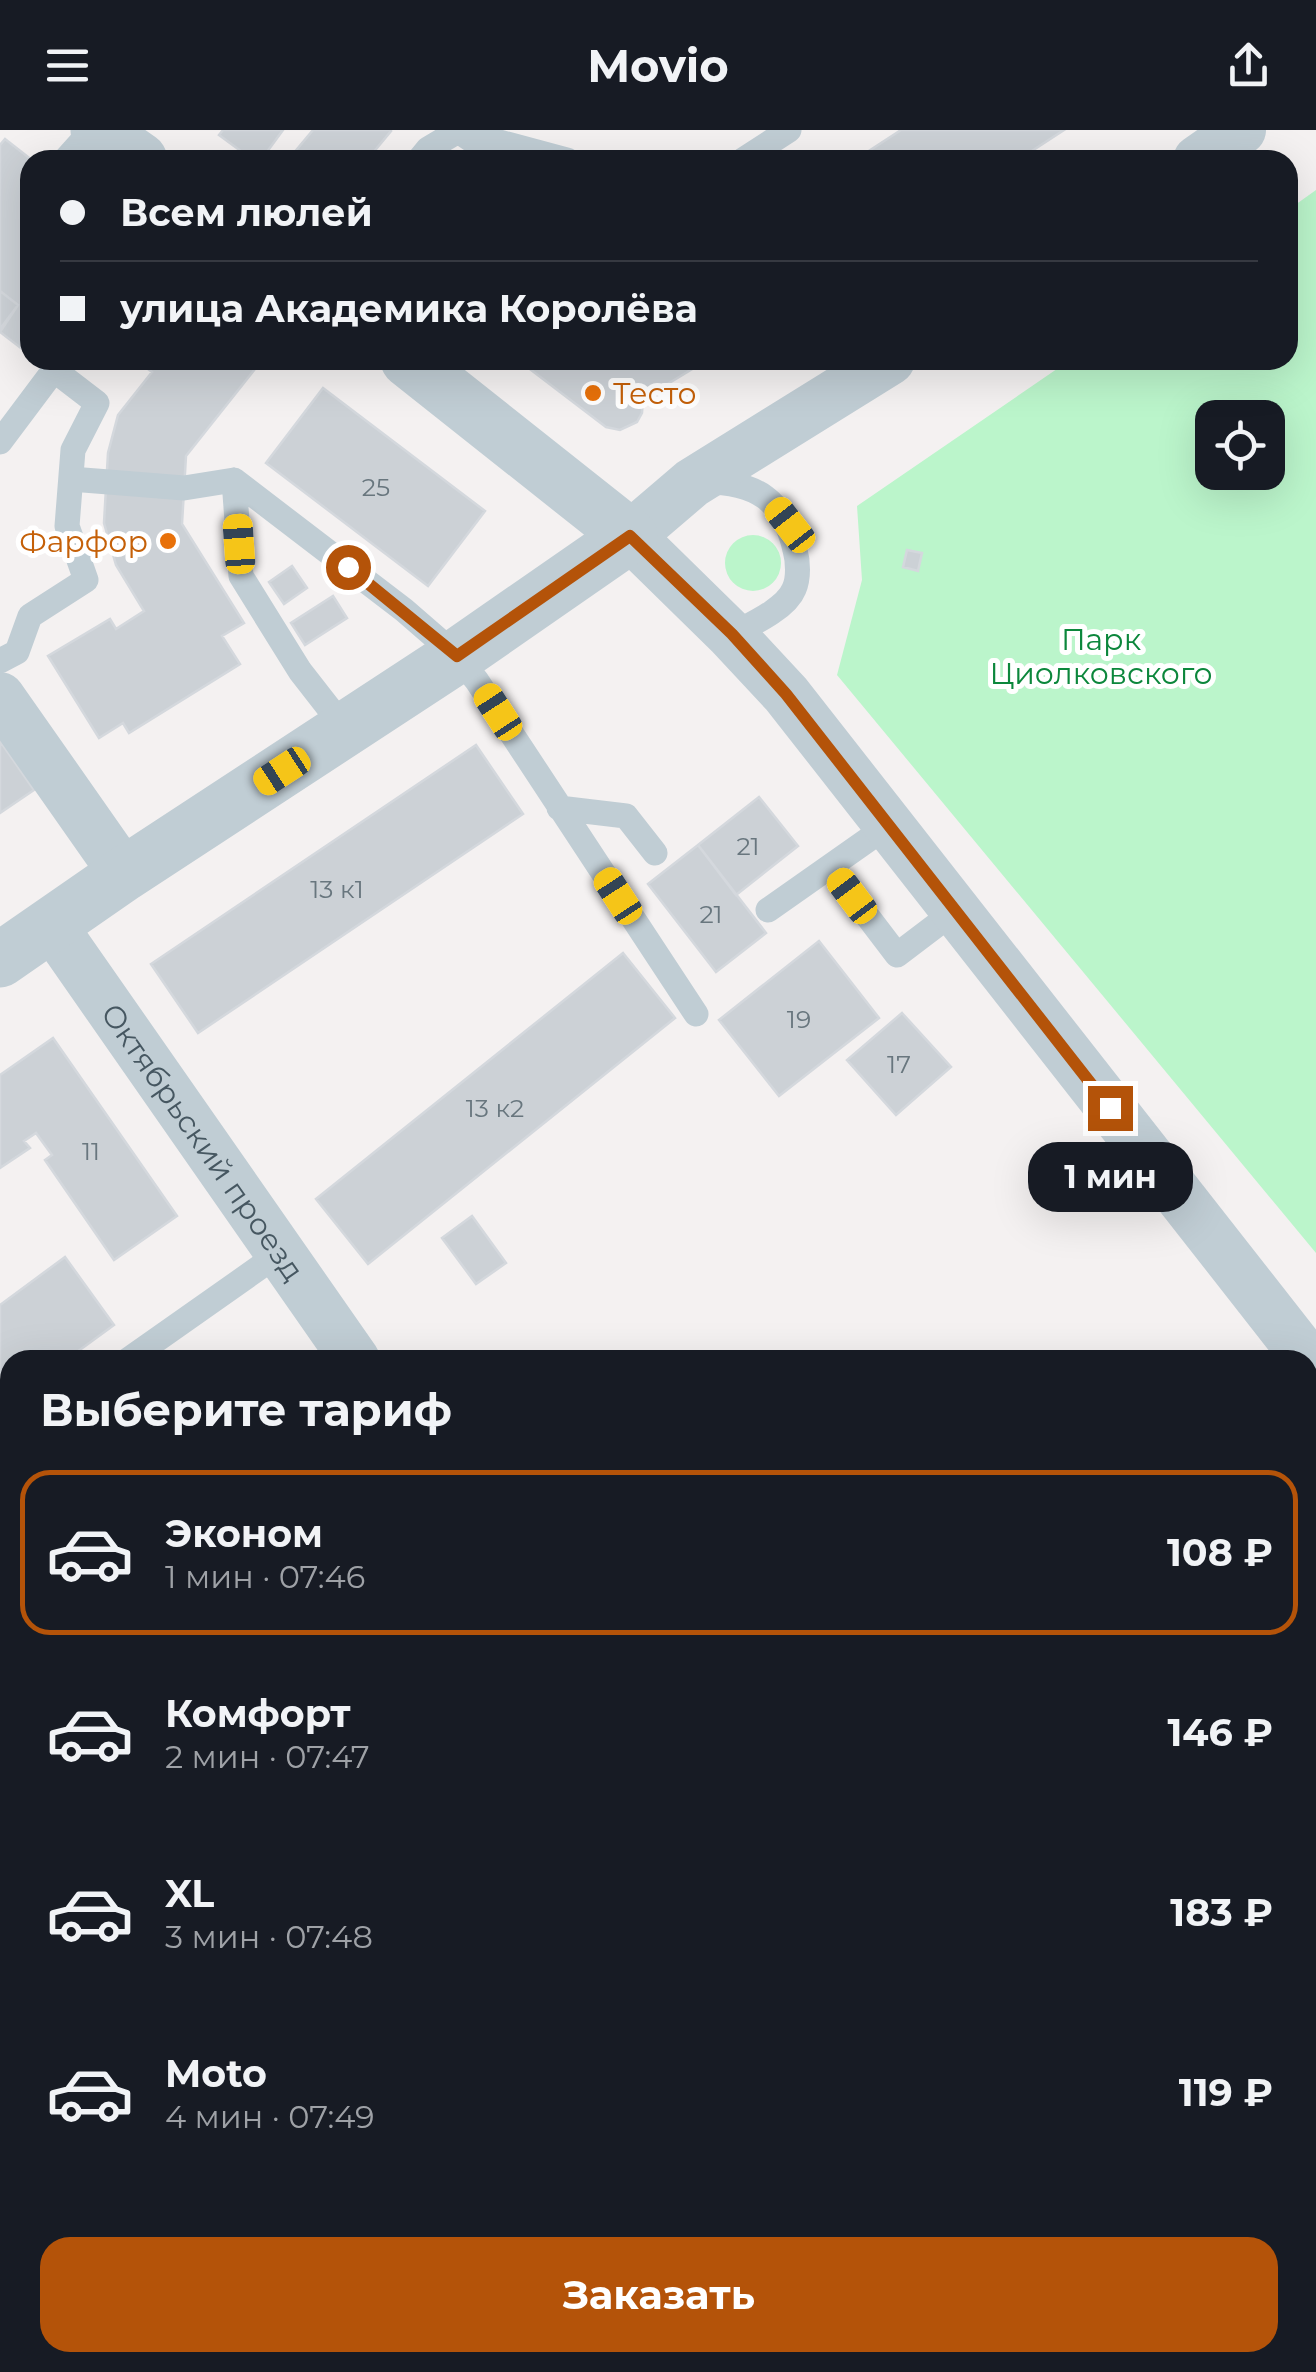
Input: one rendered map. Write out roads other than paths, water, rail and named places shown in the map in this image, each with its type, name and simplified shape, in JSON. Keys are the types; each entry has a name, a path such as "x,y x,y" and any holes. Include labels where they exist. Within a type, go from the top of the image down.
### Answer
{"street":[{"path":"95,130 125,150"},
{"path":"1213,150 1242,130"},
{"path":"421,370 630,536 732,634 786,694 1289,1350"},
{"path":"0,960 457,656 630,536 692,482 874,370"},
{"path":"0,697 124,874"},
{"name":"Октябрьский проезд","path":"53,927 348,1350"}],"lane":[{"path":"75,150 95,130"},
{"path":"758,150 789,130"},
{"path":"427,150 458,131 529,150"},
{"path":"458,131 486,150"},
{"path":"0,442 54,370 98,403 73,450 67,526 86,580 30,616 17,652 0,661"},
{"path":"71,479 184,488 234,480 404,610 457,656 478,681 696,1014"},
{"path":"234,480 241,576 300,672 346,730"},
{"path":"692,482 735,482 768,498 790,525 798,560 794,590 766,617 732,634"},
{"path":"559,808 626,816 655,853"},
{"path":"768,910 889,825"},
{"path":"830,867 897,955 956,911"},
{"path":"142,1350 280,1252"}],"place":[{"name":"Тесто","path":"593,393"},
{"name":"Фарфор","path":"168,541"}],"park label":[{"name":"Парк Циолковского","path":"1101,656"}]}
